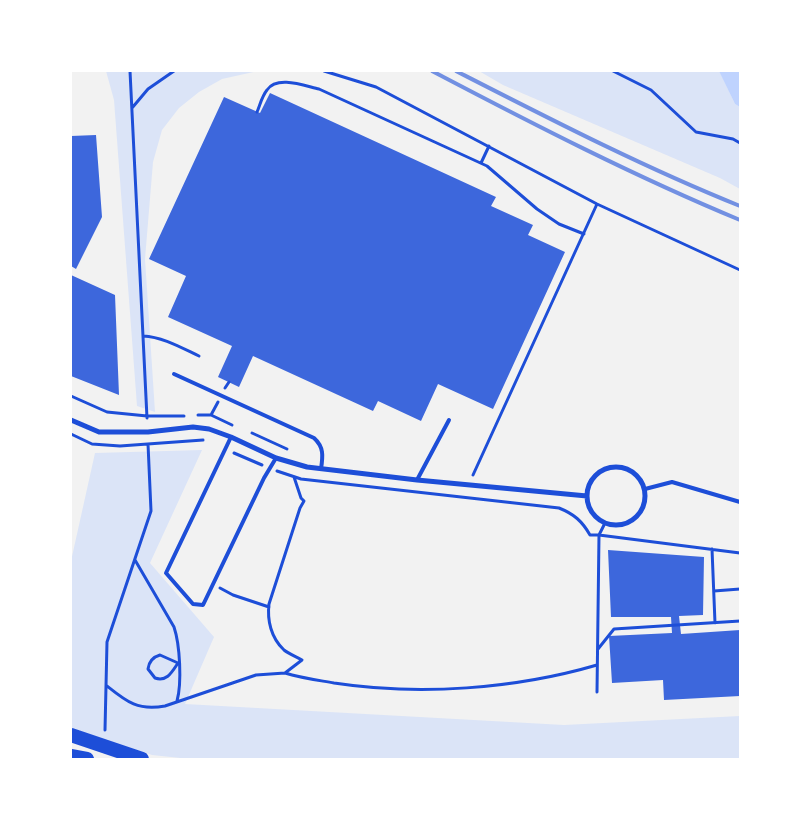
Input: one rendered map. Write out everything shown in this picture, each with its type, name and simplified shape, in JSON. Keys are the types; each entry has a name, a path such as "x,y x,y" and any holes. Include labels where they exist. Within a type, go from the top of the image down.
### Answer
{"highway":[{"path":"71,735 142,759"},
{"path":"71,756 87,759"}],"street":[{"path":"71,420 99,432 148,432 193,426 209,429 276,458 306,467 417,480 587,496"},
{"path":"618,466 627,468 635,473 645,489 643,507 638,515 632,521 623,524 605,523 592,512 588,504 588,487 593,478 608,468 618,466"}],"lane":[{"path":"174,374 314,438 322,450 321,468"},
{"path":"417,480 449,420"},
{"path":"231,437 166,574 193,604 203,605 264,478 276,458"},
{"path":"645,489 672,482 740,502"}],"path":[{"path":"105,730 107,642 151,511 130,71"},
{"path":"132,108 148,89 174,71"},
{"path":"324,71 376,87 598,204 740,270"},
{"path":"613,71 651,90 696,132 740,143"},
{"path":"257,112 267,89 276,83 290,82 319,90 487,166 537,209 559,224 584,234"},
{"path":"481,163 489,146"},
{"path":"465,474 474,475 598,204"},
{"path":"143,336 162,339 198,356"},
{"path":"71,396 107,412 147,416 211,415 237,427"},
{"path":"246,430 289,450"},
{"path":"284,673 302,660 284,649 273,633 268,616 268,607 300,508 304,502 294,477"},
{"path":"597,692 599,535 605,523"},
{"path":"599,535 740,553"},
{"path":"712,549 715,623"},
{"path":"135,559 174,627 177,636 180,690 177,701"},
{"path":"213,585 233,595 268,607"},
{"path":"714,591 740,589"},
{"path":"598,650 614,629 740,622"},
{"path":"156,656 165,656 178,663 169,676 162,680 151,676 148,669 150,661 156,656"},
{"path":"106,686 130,703 145,708 165,706 256,675 284,673 318,680 385,688 488,687 571,673 597,665"}],"shaded area":[{"path":"106,71 258,71 222,79 199,92 179,108 162,130 153,162 145,259 155,412 137,406 114,100"},
{"path":"479,71 720,72 735,104 740,107 740,189 720,178 503,85"},
{"path":"202,450 150,563 214,637 185,704 564,725 740,716 740,759 190,759 152,755 71,728 71,561 95,453"}],"water":[{"path":"719,71 740,71 740,107 735,104"}],"building":[{"path":"270,93 496,197 491,206 533,225 528,235 565,252 493,409 438,384 421,421 378,401 373,411 253,356 239,387 218,377 232,346 168,317 186,276 149,259 224,97 260,113"},
{"path":"96,135 102,217 76,269 71,266 71,136"},
{"path":"71,275 115,295 119,395 71,376"},
{"path":"608,550 704,557 703,615 679,616 681,634 740,630 740,696 664,700 663,680 612,683 609,636 672,633 671,617 611,617"}],"railway":[{"path":"432,71 546,130 740,220"},
{"path":"456,71 632,159 740,206"}]}
